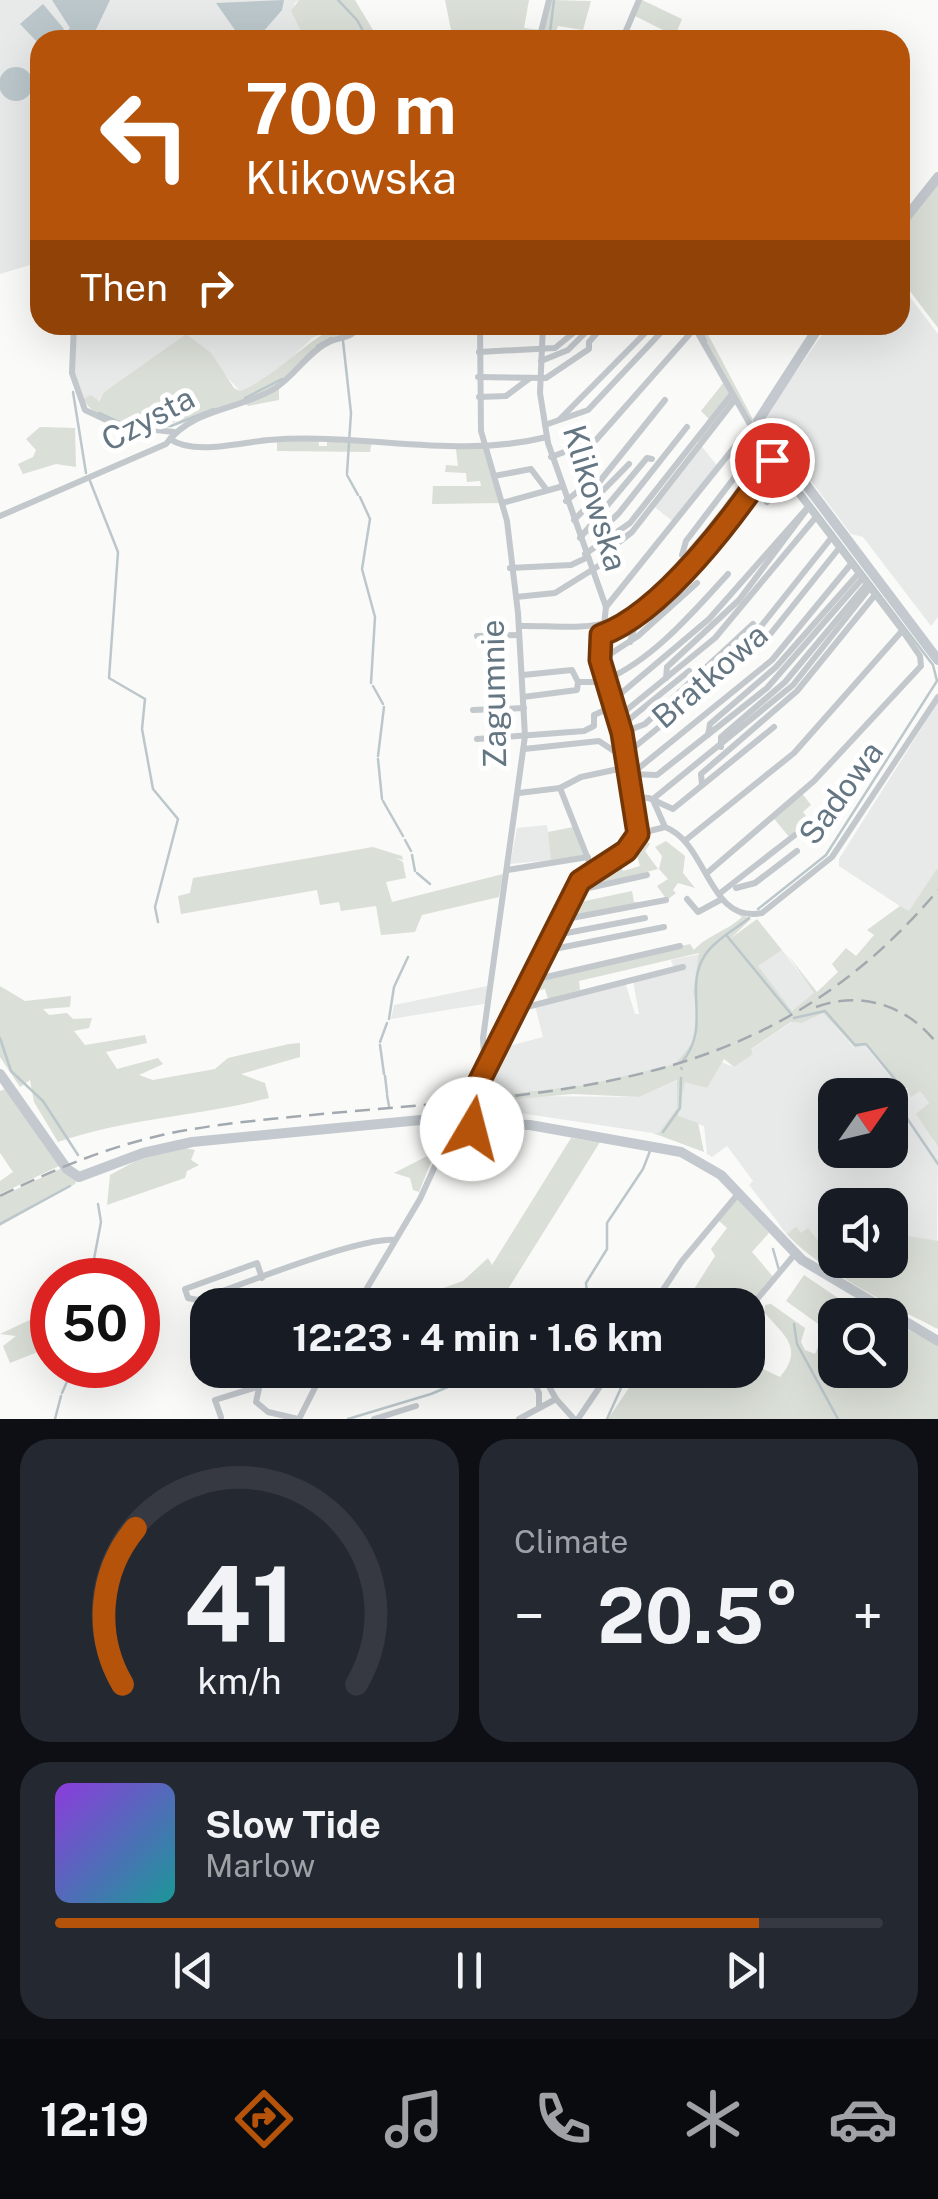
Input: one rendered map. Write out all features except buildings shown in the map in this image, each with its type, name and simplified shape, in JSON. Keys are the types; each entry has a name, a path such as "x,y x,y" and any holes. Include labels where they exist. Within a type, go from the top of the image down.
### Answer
{"main road":[{"path":"910,213 938,178"},
{"path":"813,335 752,425 938,660"},
{"path":"2,1082 67,1170 79,1177 177,1144 379,1121 458,1123 471,1131 482,1125 512,1123 660,1144 703,1163 738,1193 795,1254 938,1337"},
{"path":"379,1121 425,1125 515,1118 643,1136 696,1152 733,1179 778,1231 808,1257 938,1337"}],"street":[{"path":"542,30 549,0"},
{"path":"626,30 639,0"},
{"path":"74,335 72,374 85,410 119,426 202,446 327,437 485,448 547,437"},
{"name":"Czysta","path":"0,516 172,436 203,413 233,408 274,389 321,347 352,335"},
{"name":"Zagumnie","path":"480,335 478,397 485,448 502,503 516,596 525,736 482,1045 489,1062"},
{"name":"Klikowska","path":"543,335 540,379 550,457 606,607 600,660 622,730 638,834"},
{"path":"479,352 542,350 558,346 571,335"},
{"path":"541,361 568,350 584,335"},
{"path":"478,377 540,379 576,360 596,335"},
{"path":"559,420 644,335"},
{"path":"545,425 588,410 659,335"},
{"path":"550,457 596,440 690,335"},
{"path":"700,335 760,444 920,656 919,669 814,781 706,872"},
{"path":"478,397 506,396 530,378"},
{"path":"509,568 571,565 630,523 733,398"},
{"path":"516,596 555,593 591,571 632,532 733,398"},
{"path":"566,501 600,481 665,400"},
{"path":"606,607 752,425"},
{"path":"590,531 595,536 613,520 687,427"},
{"path":"672,568 688,539 760,444"},
{"path":"476,636 602,623 622,614 672,568 766,452"},
{"path":"575,525 596,514 647,458 652,459"},
{"path":"601,635 621,627 680,574 772,460"},
{"path":"575,525 629,464"},
{"path":"630,642 635,626 694,574 779,468"},
{"path":"494,476 531,469 546,489"},
{"path":"767,502 784,476"},
{"path":"502,503 560,488"},
{"path":"666,678 667,667 749,588 808,507"},
{"path":"477,739 584,731 594,726 594,715 715,614 808,507"},
{"path":"580,538 590,531 596,514"},
{"path":"618,717 745,606 816,517"},
{"path":"684,710 679,698 752,637 832,537"},
{"path":"524,749 599,741 614,751 626,752 684,710 764,642 840,548"},
{"name":"Bratkowa","path":"630,771 772,660 852,563"},
{"path":"578,682 606,681 628,668 673,630 728,574"},
{"path":"600,660 630,642 697,583"},
{"path":"518,793 560,788 581,777 630,771 654,776 708,736 710,724 866,584"},
{"path":"652,799 721,747 793,684 866,584"},
{"path":"702,785 702,774 806,683 866,584"},
{"path":"622,730 645,724 753,624"},
{"path":"686,839 791,756 902,630"},
{"path":"522,675 572,670 578,682 577,690 523,698"},
{"path":"622,730 690,671"},
{"name":"Sadowa","path":"720,897 738,912 762,913 832,857 938,696"},
{"path":"474,710 524,708"},
{"path":"633,797 652,799 670,810 774,727"},
{"path":"560,788 592,869"},
{"path":"652,799 665,827 686,839 720,897"},
{"path":"368,1288 470,1102 574,891 592,869 622,855 638,834 665,827"},
{"path":"688,899 700,912 795,834"},
{"path":"730,889 755,883 797,851"},
{"path":"507,870 588,857"},
{"path":"574,891 647,876"},
{"path":"560,920 666,900"},
{"path":"552,936 645,918"},
{"path":"544,952 664,928"},
{"path":"529,981 680,946"},
{"path":"515,1010 683,968"},
{"path":"425,1125 440,1131 444,1149"},
{"path":"664,1288 738,1193"},
{"path":"262,1278 257,1263 185,1288 188,1298 197,1300 351,1248 395,1240"},
{"path":"765,1288 795,1254"},
{"path":"221,1417 215,1400 254,1388"},
{"path":"259,1388 256,1400 261,1407 298,1419 314,1388"},
{"path":"537,1388 538,1408"},
{"path":"550,1388 576,1419 598,1388"},
{"path":"520,1419 556,1399"},
{"path":"374,1419 416,1406"}],"shaded area":[{"path":"0,0 299,0 294,4 300,30 30,30 30,265 0,274"},
{"path":"52,0 110,0 96,30 70,28"},
{"path":"284,0 282,10 265,30 235,30 216,3"},
{"path":"299,0 355,0 373,30 299,30 291,11"},
{"path":"445,0 529,0 524,28 541,30 451,30"},
{"path":"549,0 591,1 583,30 558,26 556,30 541,30"},
{"path":"642,0 682,19 677,30 663,30 633,15"},
{"path":"43,4 64,29 30,30 30,34 20,24"},
{"path":"16,67 28,72 28,96 16,101 4,96 -1,84 4,72"},
{"path":"938,182 938,328 910,291 910,217"},
{"path":"910,297 938,334 938,617 931,626 863,537 851,534 809,478 813,471 808,464 801,471 765,423 765,416 822,335 910,335"},
{"path":"73,335 185,335 104,392 98,401 83,399 71,365"},
{"path":"185,335 211,353 240,391 323,335 348,335 331,341 279,388 279,400 248,406 242,400 182,421 136,426 97,414 83,399 91,395 99,401 104,392"},
{"path":"187,335 318,335 276,373 240,391"},
{"path":"699,335 708,335 756,425 747,423 735,402 699,443 695,438 710,420 701,411 724,382"},
{"path":"40,427 75,428 76,467 56,464 23,474 18,464 33,457 36,450 26,439"},
{"path":"318,437 319,446 327,446 327,437 372,440 370,452 277,451 277,439"},
{"path":"699,443 719,468 675,523 652,505"},
{"path":"485,448 502,503 432,504 433,486 481,486 480,481 467,482 466,473 445,472 446,465 458,466 456,449"},
{"path":"938,702 938,867 909,912 839,866 839,859"},
{"path":"801,792 811,805 803,812 811,822 790,838 771,815"},
{"path":"547,825 552,860 510,864 517,828"},
{"path":"573,827 583,855 551,860 548,832"},
{"path":"642,838 650,844 645,851 658,869 579,889 594,872 619,860 623,871 640,866 636,852 632,852"},
{"path":"666,841 685,856 683,873 695,888 678,883 673,890 676,893 667,900 657,886 668,879 659,869 662,856 655,847"},
{"path":"373,847 402,856 403,860 396,858 403,862 406,878 386,882 392,902 503,874 499,897 422,915 415,932 381,935 376,906 341,911 339,902 320,905 317,890 181,914 178,896 190,893 193,878"},
{"path":"938,867 938,1147 916,1114 929,1103 920,1091 911,1097 908,1078 892,1078 866,1045 855,1048 823,1013 802,1023 791,1022 751,1049 753,1054 734,1067 724,1059 707,1088 685,1082 678,1116 698,1123 704,1152 653,1133 659,1133 677,1108 677,1080 639,1097 573,1094 487,1102 487,1108 506,1109 505,1113 479,1114 472,1106 484,1083 478,1097 585,1085 675,1064 695,1039 698,1014 693,992 699,953 579,981 580,990 548,999 545,989 527,993 533,982 690,944 694,950 742,917 733,911 751,919 731,938 757,919 782,950 758,966 792,1011 814,993 787,954 817,992 838,972 832,964 846,948 856,956 874,935 867,930 900,906 909,911"},
{"path":"632,891 634,902 649,902 564,919 571,904"},
{"path":"782,950 815,993 792,1011 757,966"},
{"path":"700,954 693,992 698,1014 695,1039 675,1064 585,1085 477,1097 501,1048 543,1037 535,1006 625,982 635,1014 639,1014 633,981 681,966 673,966 671,960"},
{"path":"492,985 490,1003 391,1019 394,1005"},
{"path":"0,986 25,1001 71,996 70,1007 43,1009 49,1015 67,1013 73,1019 92,1018 89,1028 74,1031 85,1045 145,1035 147,1043 106,1052 117,1069 158,1058 163,1064 139,1075 153,1080 215,1069 228,1058 289,1044 300,1043 300,1057 241,1074 265,1083 269,1098 110,1128 58,1142 34,1102 30,1080 20,1087 0,1057"},
{"path":"823,1013 854,1048 865,1045 891,1078 818,1078 818,1168 908,1168 908,1090 920,1091 929,1103 933,1141 938,1147 937,1242 908,1238 908,1188 818,1188 818,1244 801,1233 787,1234 749,1185 753,1181 727,1146 712,1157 707,1154 704,1126 678,1117 685,1081 707,1088 721,1062 734,1067 753,1053 750,1050 792,1022 802,1023"},
{"path":"678,1080 677,1108 659,1134 487,1108 487,1102 530,1096 639,1097"},
{"path":"5,1089 61,1165 0,1194 0,1181 13,1172 0,1153 0,1091"},
{"path":"571,1138 600,1142 509,1288 443,1288 463,1281 488,1258 492,1265"},
{"path":"180,1147 195,1150 191,1160 199,1165 187,1171 185,1178 107,1205 110,1175 145,1156"},
{"path":"435,1152 419,1192 413,1190 410,1178 394,1173"},
{"path":"62,1168 77,1180 75,1184 0,1226 0,1197"},
{"path":"738,1196 769,1233 752,1252 775,1279 765,1290 695,1288 715,1256 711,1249 727,1228 718,1220"},
{"path":"796,1227 801,1233 808,1228 818,1241 818,1260 787,1234"},
{"path":"908,1236 938,1241 938,1329 908,1314 908,1298 878,1298 843,1278 908,1278"},
{"path":"804,1275 838,1298 818,1298 818,1324 786,1301"},
{"path":"771,1304 805,1328 801,1342 805,1350 815,1354 818,1347 818,1388 908,1388 908,1329 938,1346 938,1419 608,1419 629,1388 765,1388 765,1370 780,1377 791,1349 765,1313 765,1305"},
{"path":"30,1320 30,1355 10,1363 3,1346 16,1336 0,1334"}],"waterway":[{"path":"338,0 362,30"},
{"path":"550,30 554,0"},
{"path":"703,335 706,341"},
{"path":"317,346 331,338"},
{"path":"343,341 351,413 347,473"},
{"path":"245,398 282,379"},
{"path":"73,392 86,473"},
{"path":"151,427 171,426 214,409"},
{"path":"99,413 123,424"},
{"path":"754,429 933,665 937,681 826,855 758,909"},
{"path":"347,475 358,495"},
{"path":"90,481 118,552 109,678 145,699 142,729 153,789 178,819 155,907 158,922"},
{"path":"360,497 370,519 362,569 375,617 371,683"},
{"path":"373,686 383,704"},
{"path":"378,756 384,707"},
{"path":"378,759 382,799"},
{"path":"383,801 403,836"},
{"path":"405,840 411,851"},
{"path":"412,855 415,871"},
{"path":"417,873 430,884"},
{"path":"682,1062 695,1035 696,981 705,955 749,918"},
{"path":"727,936 791,1014"},
{"path":"389,1019 394,987 408,957"},
{"path":"794,1018 825,1011 855,1045 866,1044 903,1089 898,1105 938,1164"},
{"path":"380,1042 387,1023"},
{"path":"0,1038 11,1071 43,1101 78,1155"},
{"path":"380,1045 384,1074"},
{"path":"385,1076 387,1093"},
{"path":"663,1132 680,1108 681,1078"},
{"path":"387,1095 389,1106"},
{"path":"586,1288 607,1249 607,1223 643,1169 650,1151"},
{"path":"0,1224 70,1186"},
{"path":"94,1258 101,1222 98,1204"},
{"path":"773,1249 779,1270"},
{"path":"794,1324 797,1344 838,1419"},
{"path":"62,1393 64,1388"},
{"path":"348,1419 445,1388"},
{"path":"607,1419 621,1388"},
{"path":"55,1419 61,1396"}],"railway":[{"path":"0,1196 99,1153 181,1131 489,1099 573,1088 652,1071 729,1045 802,1009 872,958 938,890"},
{"path":"816,1007 850,1000 883,1005 913,1020 938,1045"}],"route":[{"path":"472,1129 470,1100 569,900 582,877 622,855 638,834 639,820 622,733 600,660 601,635 621,627 680,574 725,524 772,460"}]}
